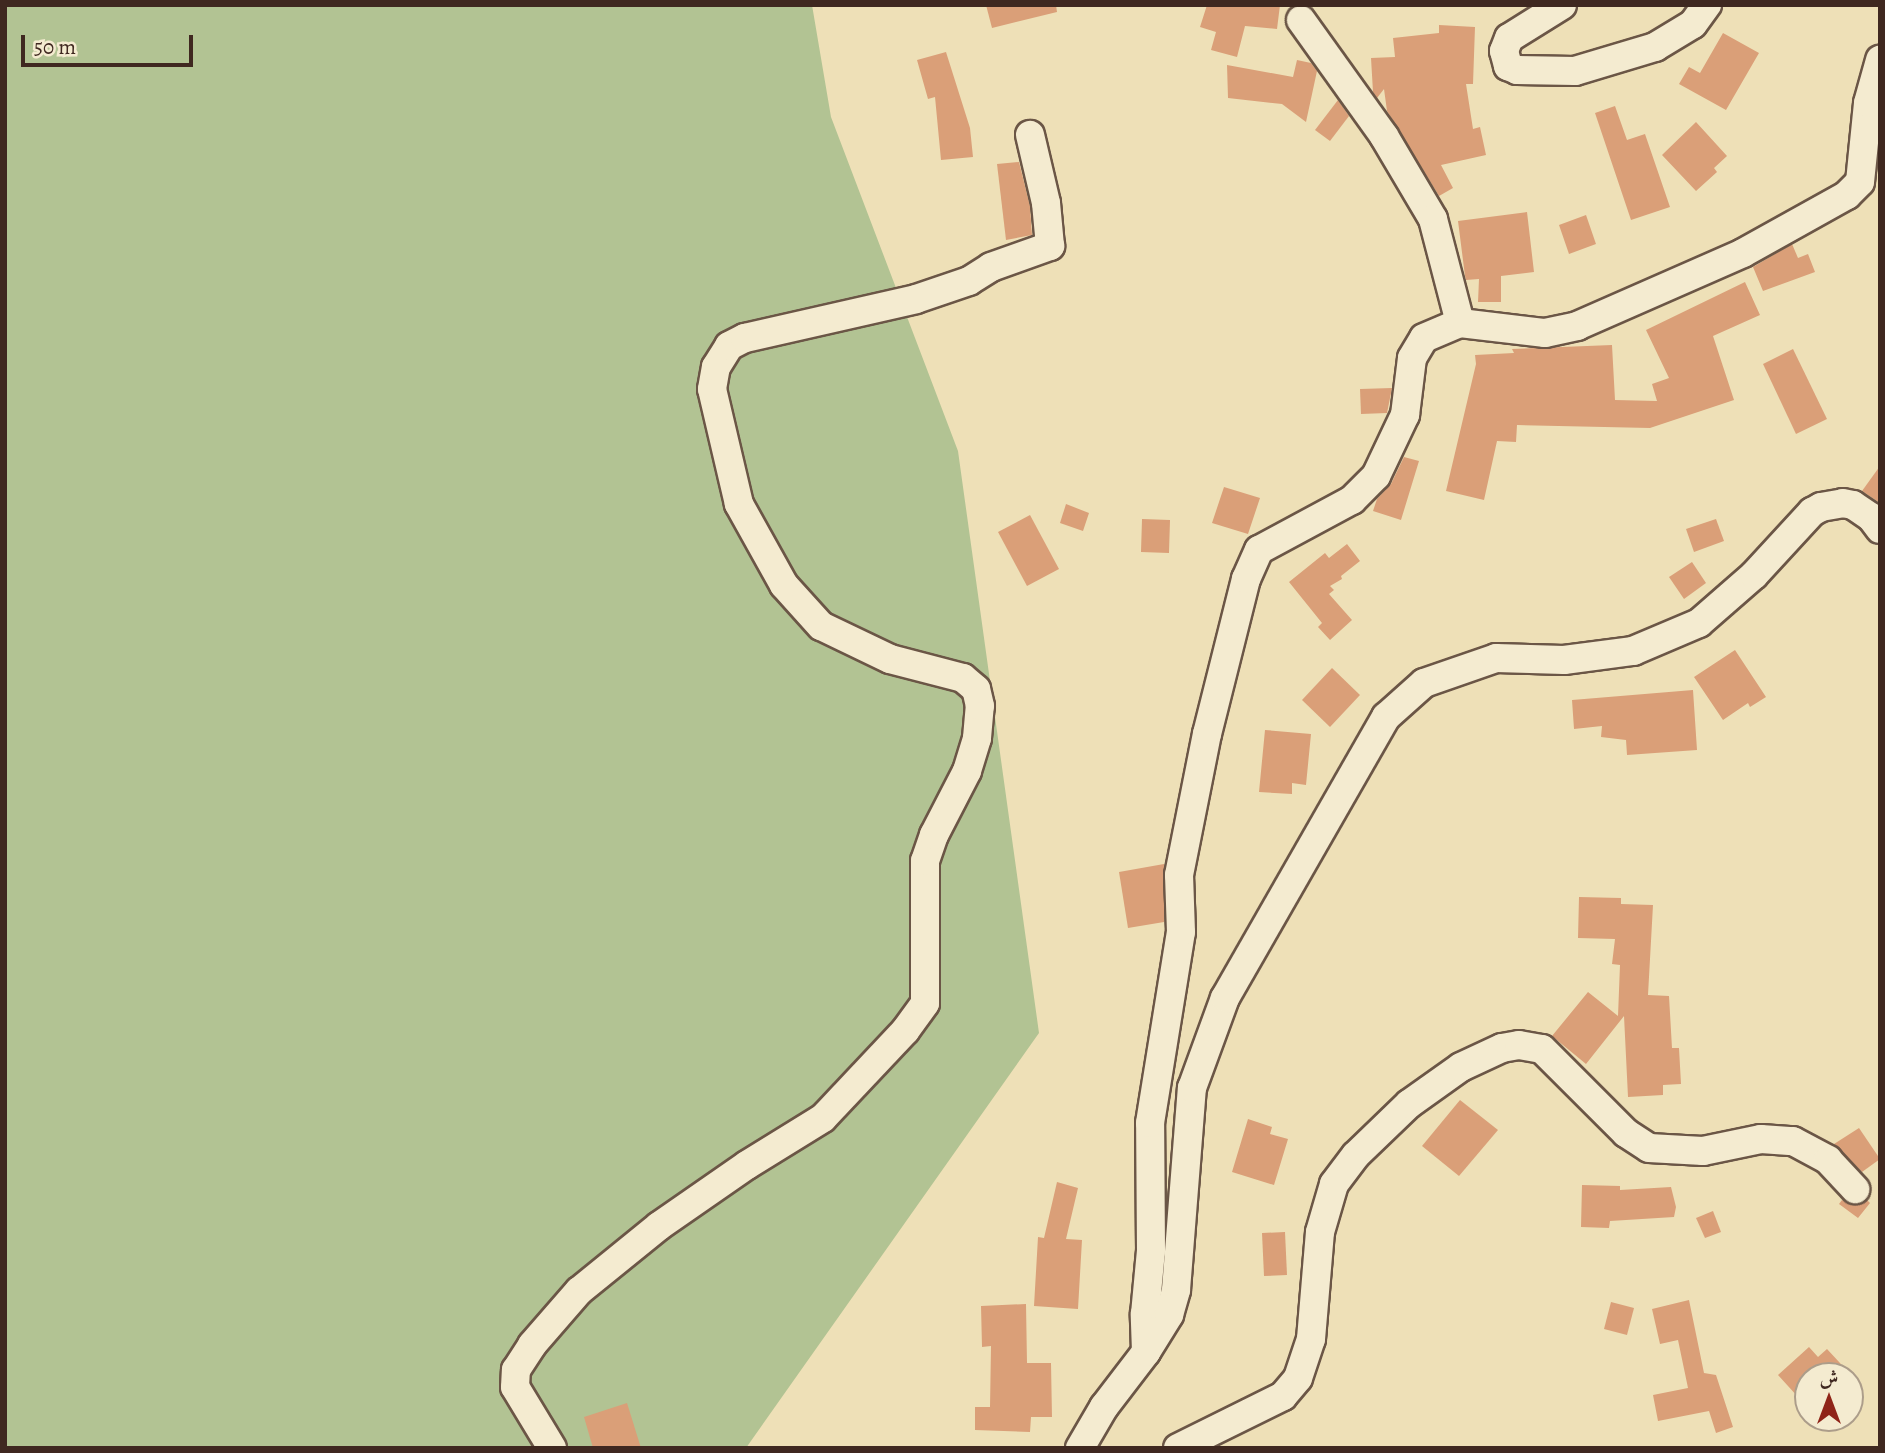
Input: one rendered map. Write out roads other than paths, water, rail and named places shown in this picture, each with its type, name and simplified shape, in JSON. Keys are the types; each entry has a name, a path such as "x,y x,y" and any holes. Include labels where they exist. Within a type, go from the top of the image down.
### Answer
{"street":[{"path":"1562,5 1509,38 1504,51 1508,66 1517,70 1575,71 1655,47 1693,24 1707,5"},
{"path":"1301,20 1384,136 1433,219 1460,323"},
{"path":"1146,1352 1145,1314 1151,1251 1150,1122 1181,932 1179,875 1207,734 1246,579 1259,550 1352,500 1376,476 1405,415 1412,358 1424,338 1460,323 1545,333 1577,326 1743,253 1847,195 1860,182 1868,103 1880,60"},
{"path":"552,1448 515,1387 516,1370 531,1345 579,1291 659,1226 747,1165 823,1118 905,1031 925,1003 925,861 934,835 967,771 977,738 976,688 963,677 890,659 821,626 784,585 739,504 712,389 716,367 729,346 746,338 916,299 969,281 991,267 1050,246 1046,203 1030,135"},
{"path":"1080,1448 1104,1407 1146,1352 1168,1315 1176,1290 1192,1088 1221,1010 1385,717 1424,683 1496,658 1564,660 1633,651 1699,623 1754,575 1812,512 1821,507 1853,505 1871,517 1880,529"},
{"path":"1178,1448 1283,1396 1298,1378 1311,1339 1320,1232 1334,1184 1356,1155 1409,1104 1461,1067 1503,1048 1519,1045 1542,1049 1626,1133 1649,1148 1703,1151 1761,1139 1793,1141 1828,1160 1854,1189"}]}
